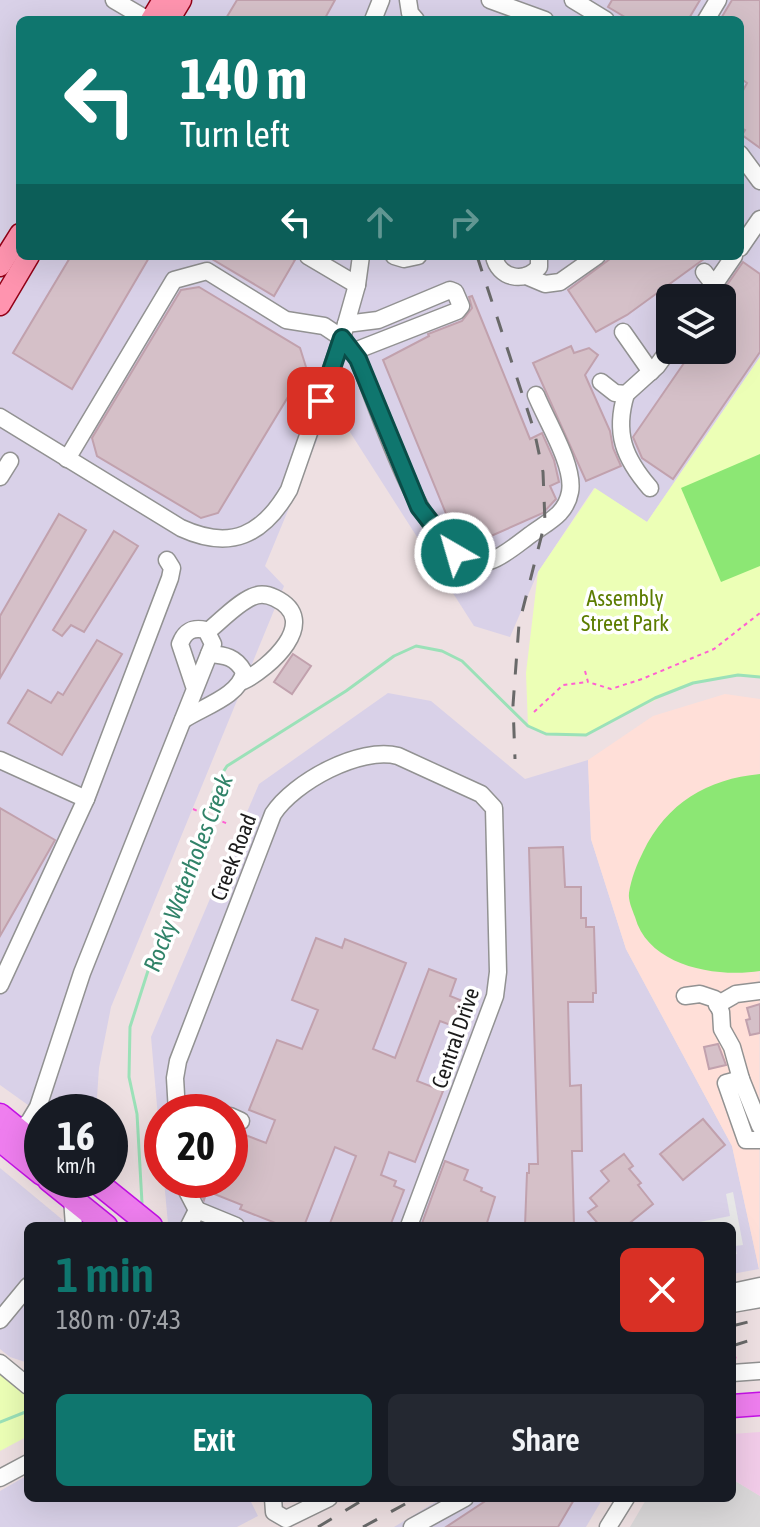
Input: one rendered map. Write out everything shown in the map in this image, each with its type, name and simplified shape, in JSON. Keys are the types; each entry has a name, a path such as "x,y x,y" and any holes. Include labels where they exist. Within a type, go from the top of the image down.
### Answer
{"highway":[{"path":"0,1115 9,1135 24,1153"},
{"path":"84,1198 115,1222"},
{"path":"116,1198 146,1222"},
{"path":"736,1406 760,1404"},
{"path":"736,1418 760,1417"}],"main road":[{"path":"0,266 16,240"},
{"path":"0,305 27,260"}],"street":[{"path":"114,0 142,16"},
{"path":"490,0 534,16"},
{"path":"573,0 599,16"},
{"path":"744,159 760,181"},
{"path":"744,242 760,219"},
{"path":"315,260 357,285"},
{"path":"0,417 198,536 219,539 242,537 261,527 276,512 289,490 344,331 360,260"},
{"path":"495,260 496,267 507,276 526,276 545,284 560,282 591,260"},
{"path":"526,276 539,267 539,260"},
{"path":"709,284 730,260"},
{"path":"67,459 174,280 207,271 286,320 344,331 450,290 455,292 461,306 457,311 352,352"},
{"path":"344,331 419,507 455,553 469,563 493,561 556,518 566,507 571,490 569,471 536,395"},
{"path":"623,332 651,372"},
{"path":"650,488 633,469 623,446 621,426 626,394 657,364"},
{"path":"601,382 615,393 626,394"},
{"path":"0,477 10,461"},
{"path":"0,985 86,799 170,578 172,568 167,560"},
{"path":"183,720 276,659 293,629 289,609 282,602 263,594 250,597 207,632"},
{"path":"9,1135 29,1122 38,1107 82,973 213,644 207,632 196,628 188,631 180,644 195,689"},
{"path":"209,654 226,655 237,661 244,672 243,681"},
{"name":"Creek Road","path":"176,1094 178,1061 273,814 288,795 304,783 335,768 383,752 481,794 494,808"},
{"path":"0,760 86,799"},
{"name":"Central Drive","path":"410,1222 495,996 498,972 494,808"},
{"path":"717,1005 736,994 760,991"},
{"path":"685,996 700,994 715,999 721,1012 722,1029 732,1047 760,1126"},
{"path":"741,1079 726,1083 746,1140 760,1140"},
{"path":"74,1198 75,1222"},
{"path":"190,1198 197,1210 226,1222"},
{"path":"191,1222 197,1210"},
{"path":"736,1291 760,1286"},
{"path":"0,1320 24,1291"},
{"path":"736,1303 760,1299"},
{"path":"0,1363 24,1383"},
{"path":"736,1373 760,1371"},
{"path":"0,1478 24,1465"},
{"path":"273,1521 290,1518 300,1504 305,1510 321,1502"},
{"path":"412,1527 458,1502"},
{"path":"608,1527 624,1502"}],"path":[{"path":"534,712 563,685 588,682 611,689 714,649 760,613"},
{"path":"585,671 588,682"},
{"path":"193,809 228,824"}],"shaded area":[{"path":"0,0 760,0 760,357 647,522 594,488 538,572 510,637 474,626 332,404 265,566 284,586 111,1007 97,1094 24,1094 24,1102 0,1085"},
{"path":"388,693 431,701 525,779 588,760 591,839 626,949 732,1146 759,1269 736,1273 736,1222 168,1222 166,1198 248,1198 248,1094 156,1094 151,1037 259,784"},
{"path":"725,694 760,699 759,1269 732,1146 626,949 591,839 588,760 653,716"},
{"path":"0,1168 24,1188 24,1198 36,1198 65,1222 24,1222 24,1362 10,1357 0,1349"},
{"path":"733,1192 743,1245 736,1246 736,1222 699,1222 730,1216 726,1194"},
{"path":"760,1432 760,1496 736,1481 736,1434"},
{"path":"24,1477 24,1502 251,1502 258,1516 237,1527 0,1527 0,1491"},
{"path":"736,1481 760,1496 760,1527 630,1527 645,1502 736,1502"},
{"path":"435,1502 601,1502 586,1527 394,1527"}],"green space":[{"name":"Assembly Street Park","path":"760,357 760,677 720,678 684,687 581,736 558,735 528,726 526,673 538,572 595,488 647,522"},
{"path":"760,454 760,566 721,582 681,488"},
{"path":"760,774 760,971 724,972 686,965 654,947 642,934 629,893 636,867 664,820 691,796 723,781"},
{"path":"0,1374 24,1395 24,1438 0,1451"}],"building":[{"path":"237,0 335,0 326,16 227,16"},
{"path":"612,0 700,0 690,16 623,16 608,7"},
{"path":"732,0 760,0 760,148 744,136 744,89 747,83 744,81 744,16 722,16"},
{"path":"69,260 148,260 72,389 13,353"},
{"path":"214,260 295,260 274,296"},
{"path":"609,260 703,260 670,284 656,284 656,294 596,332 568,290"},
{"path":"743,262 760,274 760,352 673,479 642,458 633,437 683,364 736,364 736,284 728,284"},
{"path":"199,287 300,348 306,367 218,513 201,518 97,456 92,438 181,290"},
{"path":"472,296 530,439 542,433 554,460 559,482 550,486 556,499 543,513 466,547 456,538 383,360 428,334 462,321 472,308 469,297"},
{"path":"571,346 574,353 589,348 598,355 585,375 610,431 621,466 586,481 533,363"},
{"path":"59,514 86,530 0,678 0,616"},
{"path":"114,531 138,546 84,632 71,625 62,636 53,630"},
{"path":"97,640 122,654 62,755 8,723 28,690 51,703 58,692 63,695"},
{"path":"293,654 311,666 292,694 274,682"},
{"path":"0,808 55,840 0,936"},
{"path":"563,847 565,887 581,887 581,918 586,918 586,927 594,927 596,993 593,993 593,1002 568,1002 570,1086 581,1085 582,1151 572,1151 574,1222 525,1222 527,1173 529,1164 538,1164 529,848"},
{"path":"316,938 342,948 345,939 406,963 373,1049 395,1058 429,969 456,979 450,996 465,1002 456,1027 440,1021 417,1081 443,1091 415,1162 389,1152 381,1175 396,1181 394,1186 404,1190 392,1222 331,1222 356,1156 335,1147 306,1222 273,1222 240,1209 242,1205 224,1198 248,1198 248,1136 266,1143 275,1120 249,1110 277,1040 302,1049 318,1010 292,1000"},
{"path":"760,1004 760,1033 750,1035 747,1008"},
{"path":"718,1044 726,1065 709,1069 704,1047"},
{"path":"703,1119 725,1145 683,1180 660,1154"},
{"path":"624,1154 633,1166 629,1169 641,1183 638,1185 653,1204 631,1222 597,1222 588,1212 597,1206 590,1198 609,1181 601,1171"},
{"path":"445,1161 468,1170 464,1180 495,1197 487,1222 422,1222"},
{"path":"484,1502 573,1502 558,1527 446,1527"}],"waterway":[{"name":"Rocky Waterholes Creek","path":"142,1203 137,1114 129,1077 130,1027 216,783 227,766 346,691 394,656 416,646 442,651 462,661 528,726 546,734 586,735 655,698 693,683 738,675 760,677"},
{"path":"0,1422 24,1413"}],"railway":[{"path":"478,260 534,430 543,472 545,522 519,624 513,705 515,759"},
{"path":"736,1325 760,1319"},
{"path":"736,1345 760,1337"},
{"path":"318,1527 359,1502"},
{"path":"363,1527 409,1502"}],"route":[{"path":"321,401 342,338 358,359 419,507 455,553"}]}
